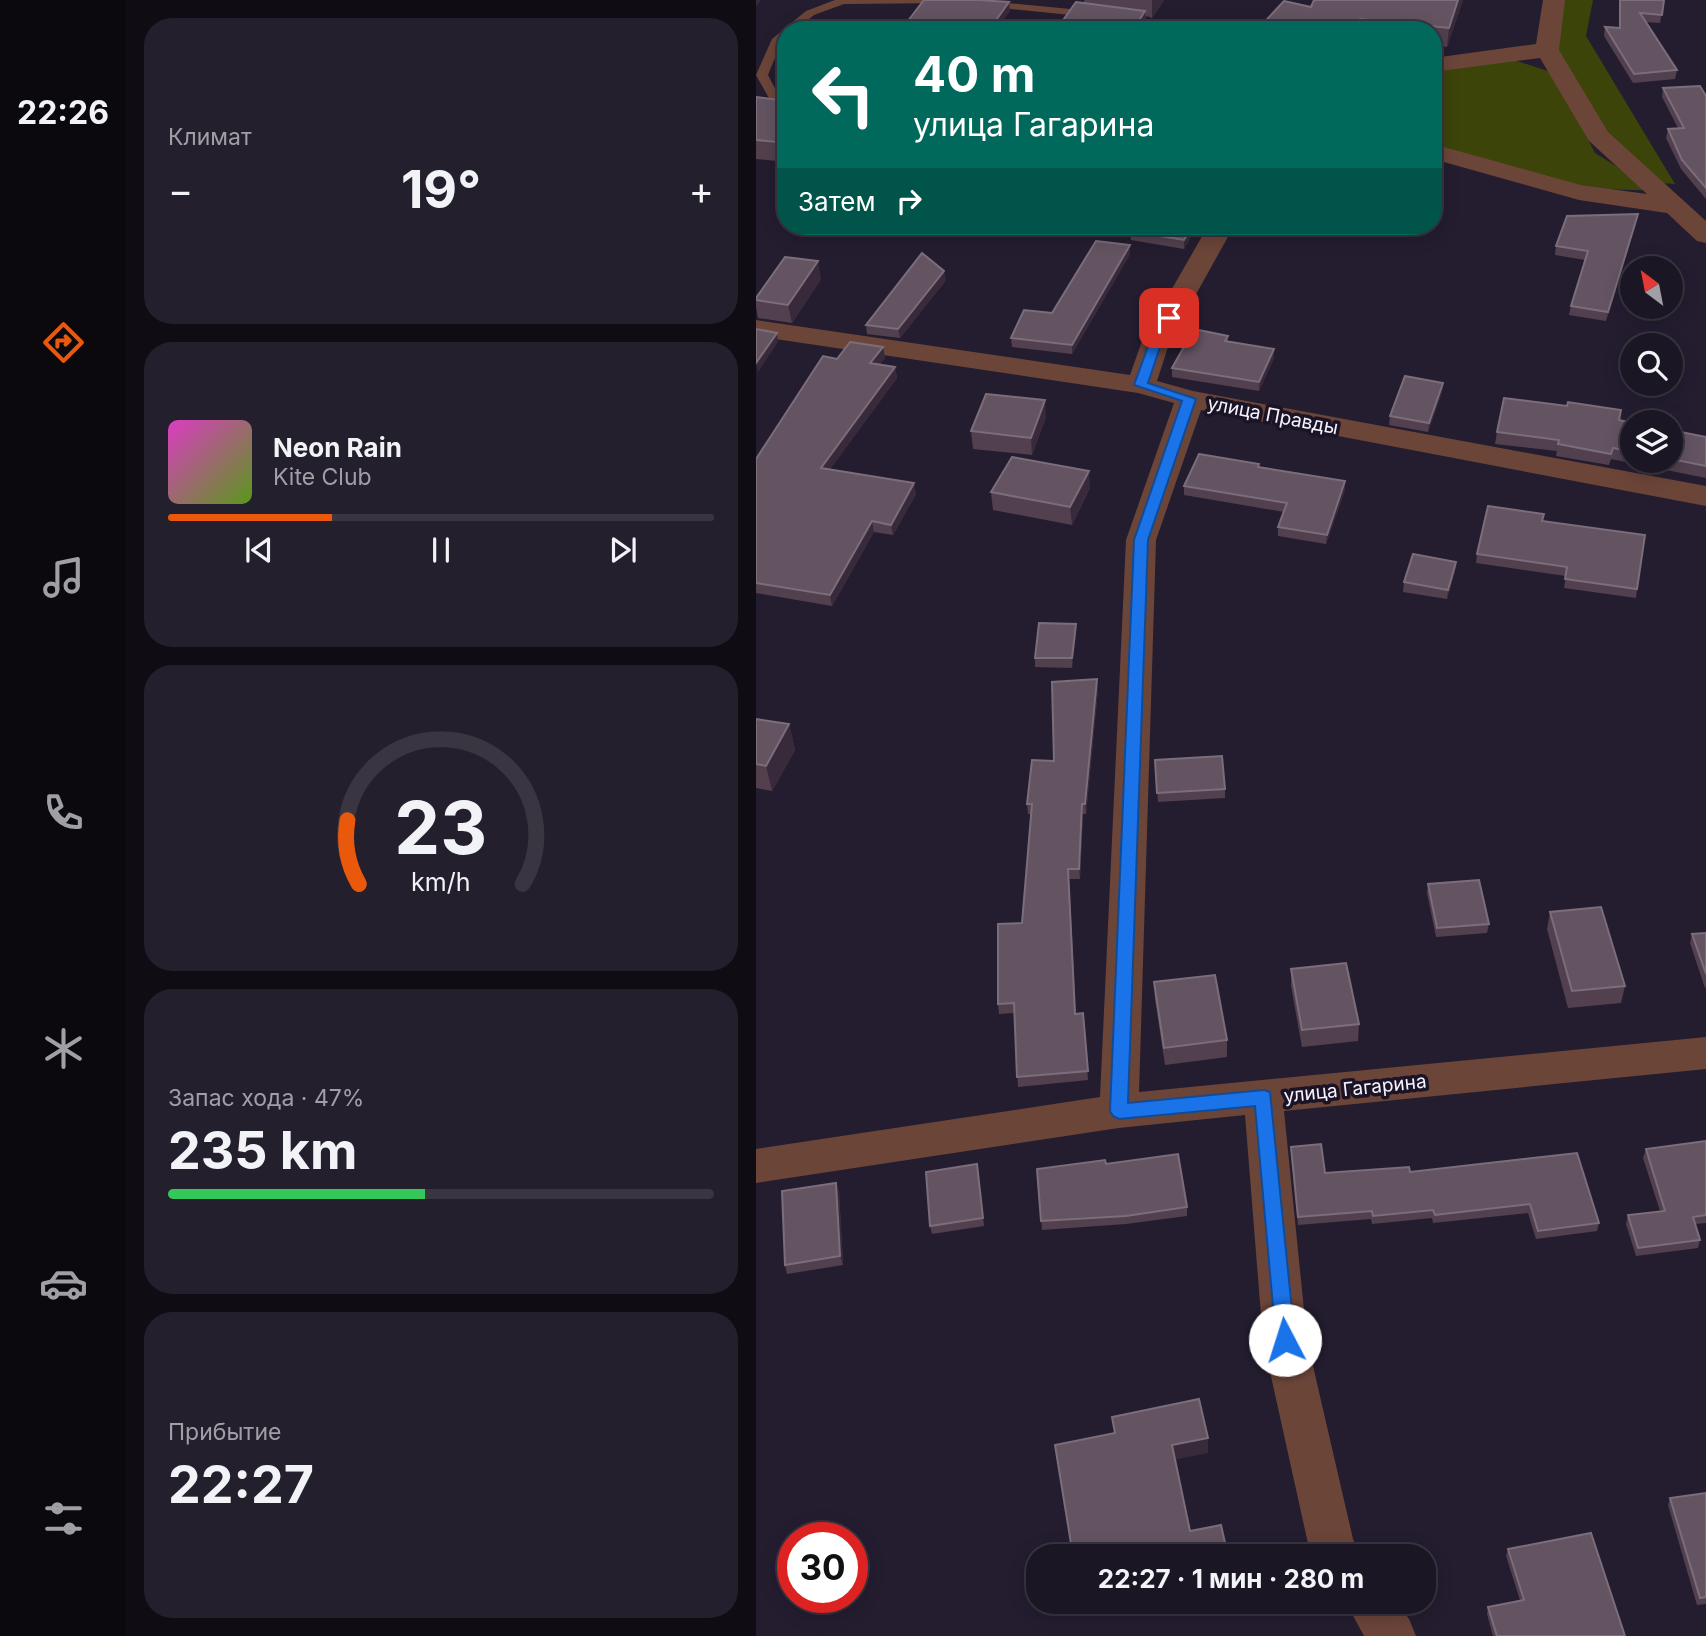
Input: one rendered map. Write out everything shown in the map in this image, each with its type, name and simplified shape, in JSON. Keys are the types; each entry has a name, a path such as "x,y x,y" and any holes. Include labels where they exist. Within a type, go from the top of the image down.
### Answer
{"street":[{"path":"1554,0 1547,50 1598,136 1706,235"},
{"path":"1442,64 1547,50"},
{"path":"1442,153 1579,192 1674,206"},
{"path":"1141,385 1156,341 1216,235"},
{"name":"улица Правды","path":"756,328 1141,385 1190,399 1706,496"},
{"path":"1119,1111 1141,540 1190,399"},
{"name":"улица Гагарина","path":"756,1166 1119,1111 1706,1053"},
{"path":"1264,1098 1285,1340 1331,1544"},
{"path":"1377,1614 1392,1636"}],"lane":[{"path":"801,21 810,13 843,1 953,0 1144,21"},
{"path":"756,45 777,38"},
{"path":"777,48 762,75 774,97 777,98"}],"green space":[{"path":"1557,0 1593,0 1586,36 1675,184 1661,183 1602,135 1551,46"},
{"path":"1514,60 1554,73 1595,153 1645,190 1591,187 1564,182 1442,148 1442,70"}],"building":[{"path":"924,0 1009,2 995,21 908,21"},
{"path":"1314,0 1458,0 1449,28 1442,27 1442,21 1265,21 1284,1 1311,7"},
{"path":"1620,0 1664,0 1662,15 1640,13 1677,70 1634,74 1605,27 1620,28"},
{"path":"1076,2 1145,11 1139,21 1062,21"},
{"path":"1700,86 1706,96 1706,188 1682,160 1668,129 1684,128 1663,88"},
{"path":"756,97 777,100 777,142 756,140"},
{"path":"1638,214 1625,256 1620,256 1620,273 1608,312 1571,306 1588,251 1556,246 1567,216"},
{"path":"1154,235 1187,235 1184,240"},
{"path":"1096,241 1130,245 1072,345 1011,338 1024,310 1052,313"},
{"path":"922,253 944,271 898,329 866,325"},
{"path":"785,257 818,261 788,305 756,300 756,298"},
{"path":"756,329 777,333 756,363"},
{"path":"1194,329 1228,336 1225,341 1274,349 1259,382 1172,368"},
{"path":"850,342 883,347 870,363 895,367 821,468 914,483 891,525 872,521 830,595 756,583 756,459 823,356 837,359"},
{"path":"1405,376 1443,383 1429,423 1390,416"},
{"path":"986,394 1045,400 1031,438 971,431"},
{"path":"1504,398 1567,406 1568,402 1621,410 1620,449 1613,448 1611,454 1558,444 1559,440 1497,432"},
{"path":"1683,432 1706,437 1706,466 1683,461"},
{"path":"1199,454 1345,481 1327,535 1278,527 1287,503 1184,486"},
{"path":"1012,457 1089,471 1070,507 991,492"},
{"path":"1488,506 1544,514 1542,521 1645,535 1637,589 1565,579 1567,567 1477,554"},
{"path":"1413,554 1456,562 1448,590 1404,582"},
{"path":"1039,623 1076,624 1072,658 1035,658"},
{"path":"1097,679 1085,804 1082,804 1079,869 1068,869 1075,1014 1083,1013 1088,1071 1017,1077 1014,1003 998,1004 998,924 1022,923 1032,804 1027,804 1032,760 1054,761 1052,682"},
{"path":"756,719 789,724 766,766 756,764"},
{"path":"1222,756 1225,789 1157,793 1155,760"},
{"path":"1479,880 1489,924 1437,928 1428,884"},
{"path":"1601,907 1625,986 1572,991 1550,912"},
{"path":"1706,933 1706,974 1692,934"},
{"path":"1346,963 1359,1024 1302,1030 1291,969"},
{"path":"1215,975 1227,1040 1164,1048 1154,982"},
{"path":"1706,1141 1706,1215 1693,1217 1700,1240 1638,1248 1628,1215 1665,1211 1646,1149"},
{"path":"1321,1144 1325,1173 1409,1167 1410,1172 1577,1153 1599,1223 1538,1231 1530,1204 1435,1215 1433,1210 1373,1216 1372,1211 1298,1217 1291,1147"},
{"path":"1178,1154 1187,1207 1126,1216 1041,1221 1037,1169 1105,1160 1106,1164"},
{"path":"977,1164 983,1218 930,1226 926,1172"},
{"path":"836,1183 840,1256 785,1265 782,1191"},
{"path":"1199,1399 1208,1438 1172,1445 1190,1531 1221,1525 1225,1544 1071,1544 1055,1445 1115,1433 1112,1417"},
{"path":"1706,1493 1706,1597 1700,1598 1670,1498"},
{"path":"1591,1533 1625,1636 1497,1636 1488,1607 1524,1600 1508,1549"}],"route":[{"path":"1169,318 1156,341 1141,385 1190,399 1141,540 1119,1111 1264,1098 1285,1340"}]}
